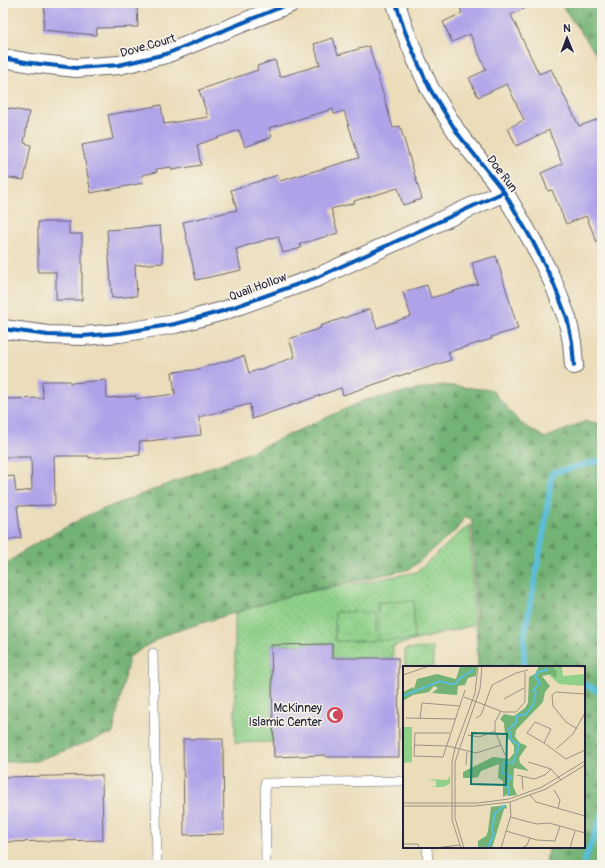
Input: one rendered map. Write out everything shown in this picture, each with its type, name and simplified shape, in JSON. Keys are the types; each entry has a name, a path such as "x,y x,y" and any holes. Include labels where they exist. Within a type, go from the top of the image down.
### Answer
{"street":[{"name":"Dove Court","path":"3,58 76,68 119,65 166,54 291,3"},
{"name":"Doe Run","path":"396,3 416,61 430,89 458,134 504,192 533,242 553,282 567,318 572,342 574,365"},
{"name":"Quail Hollow","path":"3,329 48,335 83,336 120,333 175,324 223,310 318,277 504,192"}],"lane":[{"path":"153,653 156,865"},
{"path":"266,865 265,783 403,781"},
{"path":"427,848 428,865"}],"green space":[{"path":"560,3 602,3 602,62"},
{"path":"442,385 492,390 519,422 545,438 586,421 602,424 602,865 546,865 548,848 585,848 585,666 478,666 472,520 465,516 456,530 410,569 291,595 164,635 129,657 113,733 36,761 3,762 3,567 26,549 88,515 253,451 365,400"},
{"path":"470,525 474,625 393,646 393,658 332,658 332,644 271,645 273,742 235,743 235,613 291,595 417,572"},
{"path":"414,601 414,640 378,640 378,602"},
{"path":"335,612 374,612 374,641 335,641"},
{"path":"433,648 433,666 405,666 405,649"}],"building":[{"path":"45,3 137,3 138,27 97,28 96,35 43,30"},
{"path":"458,3 536,3 511,15 539,74 551,69 579,126 602,118 602,254 586,216 566,224 552,190 548,191 541,173 562,164 549,130 516,146 508,128 524,120 507,84 478,97 469,78 486,70 470,34 452,42 443,22 462,13"},
{"path":"333,38 338,55 369,46 393,128 400,126 422,199 403,205 398,188 331,209 338,233 300,244 301,248 283,253 278,236 236,249 241,270 196,280 183,222 237,210 231,190 278,175 280,181 359,158 344,111 334,114 333,109 269,128 272,137 245,147 239,130 197,145 201,165 172,170 171,167 156,169 157,172 142,175 143,183 91,193 82,145 113,139 108,115 161,105 164,124 208,117 199,90 258,70 257,66 275,60 280,77 320,65 314,44"},
{"path":"6,108 29,112 24,143 31,145 24,180 3,177 3,127"},
{"path":"38,222 69,222 69,234 82,234 82,300 56,300 56,272 38,272"},
{"path":"160,226 163,263 135,265 137,296 112,298 107,230"},
{"path":"496,256 518,329 491,337 492,339 448,352 451,360 343,395 341,388 252,419 250,404 199,417 201,435 139,442 140,455 89,458 89,456 54,456 55,505 17,506 21,538 3,540 3,477 14,476 16,492 32,490 31,457 3,457 3,399 43,398 42,381 70,381 70,383 106,380 107,398 136,396 136,399 175,394 172,372 194,370 244,356 249,373 295,357 289,339 321,328 320,326 370,309 377,328 411,316 403,292 427,285 431,298 478,284 472,263"},
{"path":"332,644 332,658 398,658 399,757 326,757 326,755 274,757 271,645"},
{"path":"183,739 223,739 224,834 184,835"},
{"path":"102,775 103,840 3,842 3,777"}],"waterway":[{"path":"524,666 524,637 545,525 552,473 602,460"},
{"path":"585,684 602,693"},
{"path":"583,865 602,815"}],"cycle path":[{"path":"3,58 76,68 119,65 166,54 291,3"},
{"path":"396,3 404,29 430,89 458,134 504,192 533,242 553,282 567,318 572,342 574,365"},
{"path":"3,329 48,335 83,336 120,333 175,324 223,311 318,277 504,192"}],"place":[{"name":"McKinney Islamic Center","path":"335,715"}]}
